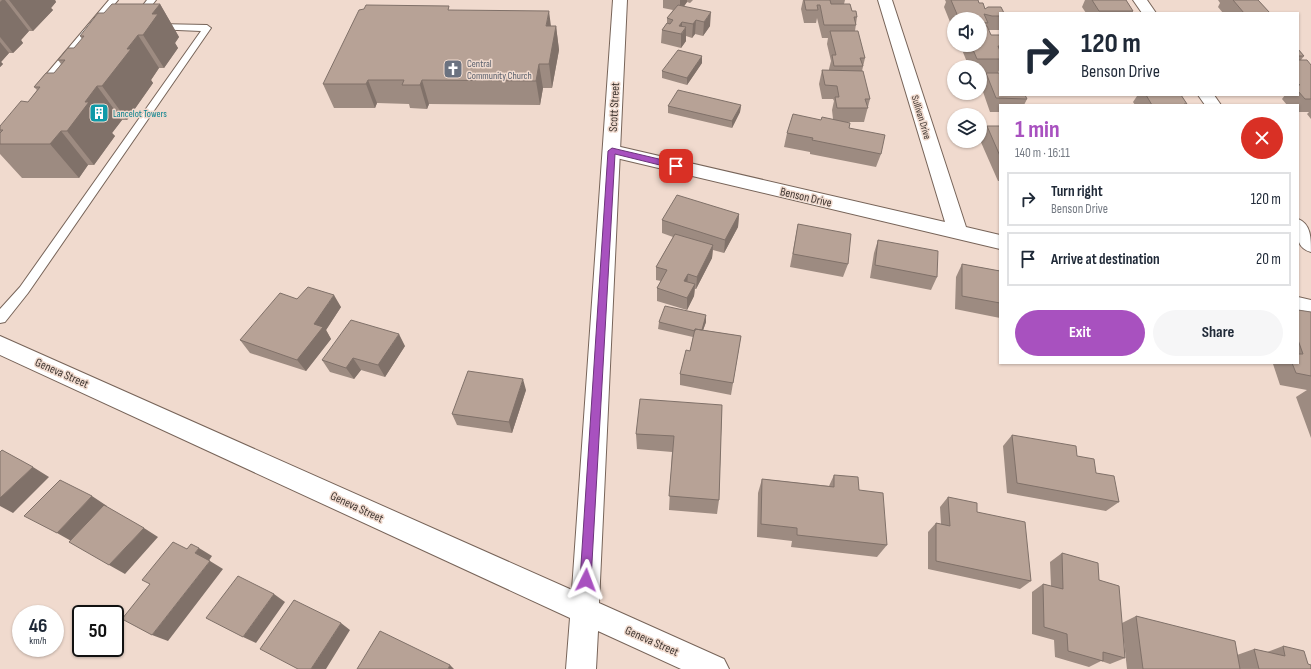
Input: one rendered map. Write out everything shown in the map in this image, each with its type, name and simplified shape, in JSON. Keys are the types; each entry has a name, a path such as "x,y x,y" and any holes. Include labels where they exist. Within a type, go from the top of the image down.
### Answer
{"main road":[{"name":"Scott Street","path":"581,669 620,0"},
{"name":"Sullivan Drive","path":"885,0 958,233"},
{"path":"1140,0 1148,12"},
{"name":"Benson Drive","path":"612,151 999,242"},
{"path":"1299,227 1311,245"},
{"path":"1299,305 1311,308"},
{"name":"Geneva Street","path":"0,345 714,669"}],"lane":[{"path":"36,92 114,0"},
{"path":"0,318 24,290 207,28 131,27 152,0"},
{"path":"92,26 107,26"},
{"path":"60,64 72,68"}],"building":[{"path":"804,0 830,0 831,4 850,4 852,11 856,11 857,17 854,17 856,25 824,25 820,5 817,5 818,10 806,10"},
{"path":"951,0 978,0 979,3 983,3 985,9 988,7 1001,7 1004,12 999,12 999,16 987,15 987,12 956,12"},
{"path":"1092,0 1126,0 1133,11 1099,11"},
{"path":"1233,0 1258,0 1269,12 1243,12"},
{"path":"112,4 160,4 152,14 158,14 143,35 138,35 127,49 131,49 102,86 97,86 85,102 89,102 67,131 61,131 50,144 0,144 0,133 3,130 0,130 0,126 21,101 28,102 40,87 34,87 46,73 54,73 65,60 58,60 68,48 74,48 84,36 80,36 98,13 104,13"},
{"name":"Central Community Church","path":"366,5 449,6 448,10 549,11 546,26 556,26 549,64 539,64 536,81 422,80 420,85 402,85 404,80 368,80 366,84 323,84 359,10 364,9"},
{"path":"678,5 711,12 704,22 696,20 693,24 682,22 679,26 686,27 681,34 662,30 667,23 670,24 673,20 667,18"},
{"path":"987,26 991,35 999,35 999,59 977,59 974,52 987,52"},
{"path":"830,31 858,31 865,58 860,58 863,66 834,66 832,55 836,55"},
{"path":"678,50 702,56 687,78 662,71"},
{"path":"1299,50 1304,56 1299,56"},
{"path":"1299,60 1307,60 1311,65 1311,99 1305,99 1299,92"},
{"path":"822,70 863,71 870,99 865,99 868,108 837,108 835,97 839,97 837,86 825,85"},
{"path":"987,73 999,73 999,96 1026,96 1027,99 996,98"},
{"path":"678,90 741,105 732,121 668,106"},
{"path":"1147,96 1182,96 1187,104 1184,104 1151,104"},
{"path":"793,114 821,120 822,117 850,123 849,128 885,135 881,154 812,140 813,138 787,133"},
{"path":"987,126 999,126 999,154"},
{"path":"677,195 739,214 725,240 662,220"},
{"path":"798,224 851,234 848,264 793,254"},
{"path":"675,234 713,245 697,277 688,274 684,281 695,284 687,298 657,288 667,270 656,267"},
{"path":"878,240 938,251 937,277 875,265"},
{"path":"962,264 999,271 999,303 962,296"},
{"path":"308,287 334,295 314,324 323,327 297,360 240,340 280,293 297,299"},
{"path":"665,306 706,315 702,330 695,329 695,331 659,322"},
{"path":"1299,310 1311,312 1311,376 1296,373 1292,364 1299,364 1299,354 1303,354 1299,343"},
{"path":"351,320 399,334 378,365 353,358 346,368 322,360"},
{"path":"695,329 741,336 733,383 680,374 686,350 690,351"},
{"path":"468,371 523,379 509,422 452,414"},
{"path":"640,399 722,405 719,500 669,496 674,436 636,434"},
{"path":"1012,435 1076,446 1077,456 1094,459 1096,473 1114,476 1119,502 1017,483"},
{"path":"2,450 33,467 0,498 0,452"},
{"path":"834,475 858,477 859,490 883,493 887,545 797,535 797,528 761,524 762,479 834,487"},
{"path":"60,480 92,496 57,533 24,516"},
{"path":"948,497 977,503 977,512 1025,522 1031,581 936,561 936,523 950,526"},
{"path":"104,505 144,528 109,565 69,542"},
{"path":"173,542 187,549 191,544 199,548 195,553 210,561 152,635 124,620 124,616 150,584 142,580"},
{"path":"1062,553 1098,563 1099,580 1119,586 1125,658 1103,652 1103,661 1068,651 1067,634 1044,627 1043,584 1063,589"},
{"path":"238,576 274,594 243,637 206,618"},
{"path":"294,600 341,623 311,669 298,669 260,649"},
{"path":"1136,616 1235,641 1240,669 1143,669"},
{"path":"380,631 450,665 448,669 357,669"},
{"path":"1283,646 1304,651 1308,664 1311,665 1311,669 1259,669 1254,649 1285,656"}],"place":[{"name":"Central Community Church","path":"453,69"},
{"name":"Lancelot Towers","path":"99,113"}],"route":[{"path":"586,580 612,151 676,166"}]}
